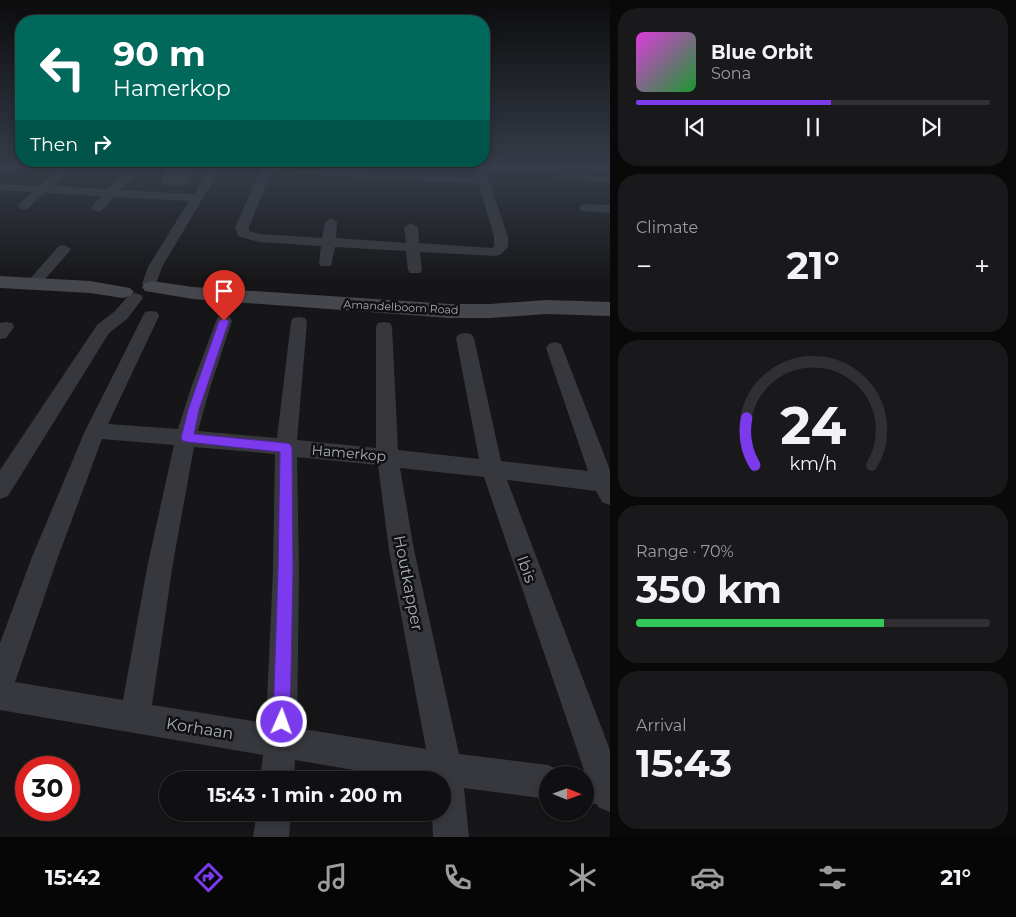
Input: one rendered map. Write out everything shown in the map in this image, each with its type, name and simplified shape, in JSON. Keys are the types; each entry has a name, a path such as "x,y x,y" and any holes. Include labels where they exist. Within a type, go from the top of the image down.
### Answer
{"street":[{"path":"97,208 100,205"},
{"path":"0,489 106,326 121,315 140,290 194,205"},
{"path":"252,205 242,227 243,233 259,238 485,253 499,250 501,247 501,237 491,205"},
{"path":"585,208 610,209"},
{"path":"326,263 331,222"},
{"path":"411,228 416,270"},
{"path":"33,284 64,249"},
{"name":"Amandelboom Road","path":"0,282 193,293 443,311 490,311 562,306 610,309"},
{"path":"0,682 45,557 95,431 140,290"},
{"path":"135,717 163,550 187,438 194,410 224,321"},
{"path":"278,771 281,741 286,571 286,448 299,322"},
{"name":"Houtkapper","path":"384,327 384,425 394,508 445,769 451,837"},
{"name":"Ibis","path":"465,338 492,469 603,790"},
{"path":"555,348 606,489"},
{"name":"Hamerkop","path":"95,431 388,456 492,469 606,489"},
{"name":"Korhaan","path":"0,695 445,769 539,781"},
{"path":"271,837 273,821"}],"route":[{"path":"224,321 205,374 187,438 286,448 286,571 282,722"}]}
